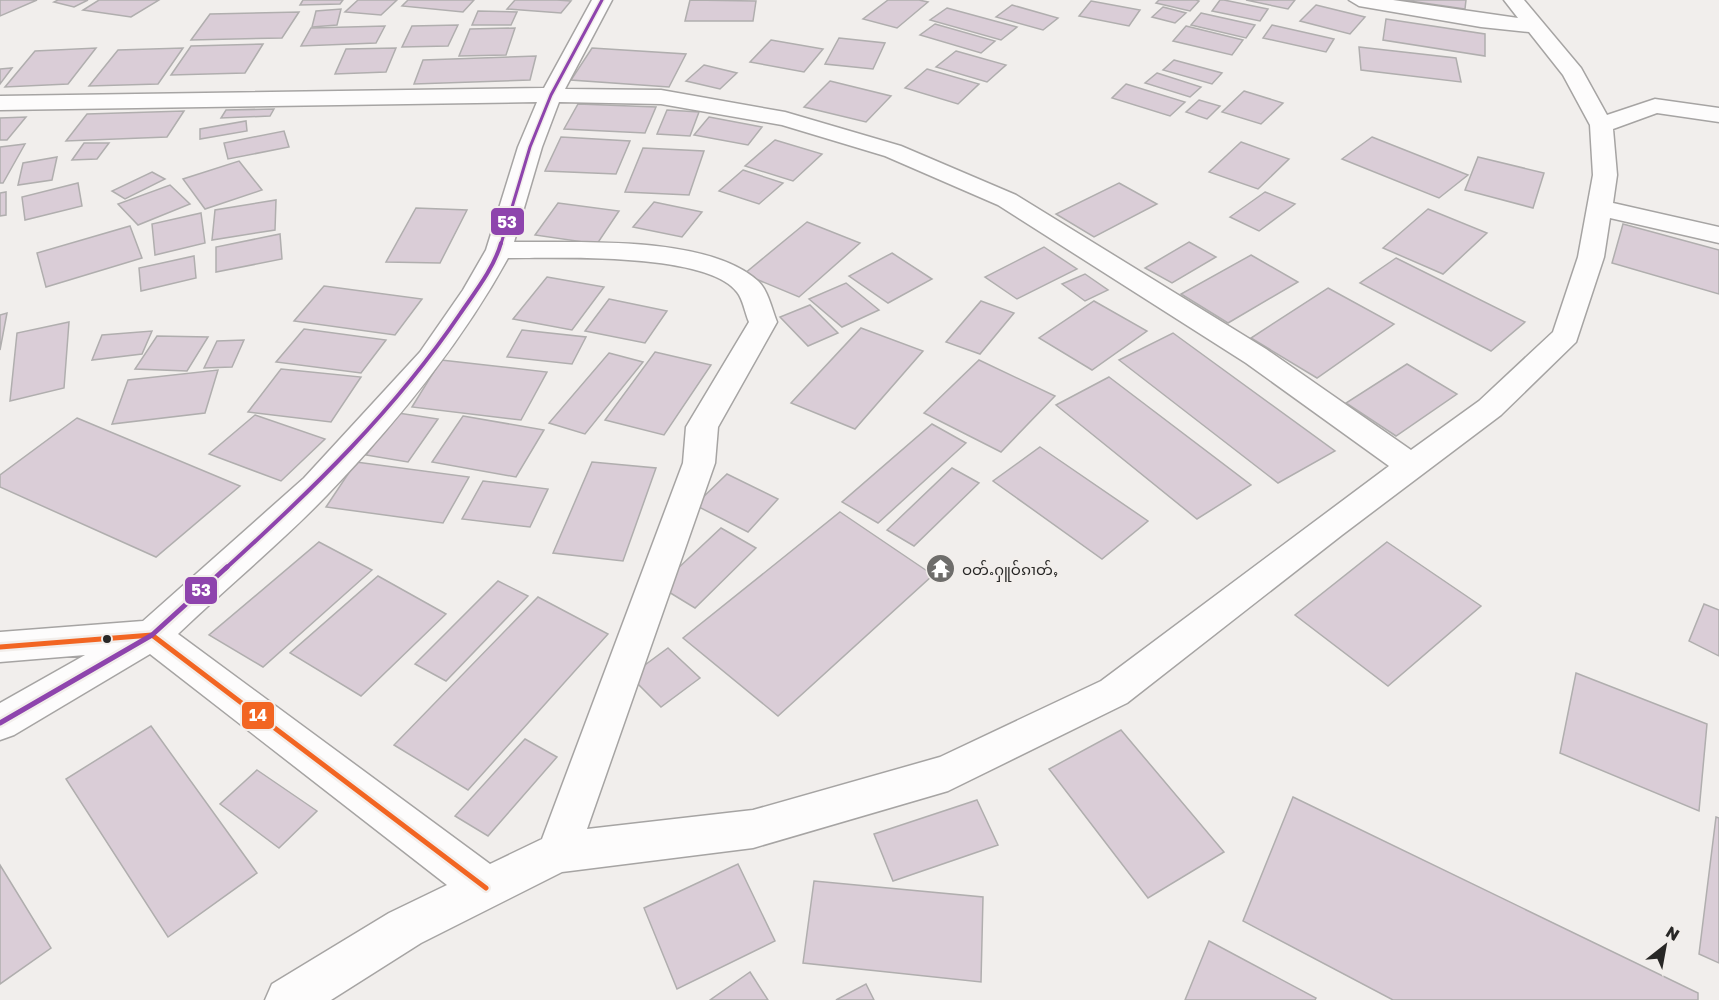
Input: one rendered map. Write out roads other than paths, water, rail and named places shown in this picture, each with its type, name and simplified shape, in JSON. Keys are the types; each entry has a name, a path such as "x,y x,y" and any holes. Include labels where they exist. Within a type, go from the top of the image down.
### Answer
{"street":[{"path":"0,723 152,635 316,486 430,359 476,291 499,250 530,147 552,95 602,0"},
{"path":"288,1000 405,928 558,853 753,829 948,773 1114,693 1329,525 1490,408 1566,336 1591,257 1605,175 1600,125 1573,73 1524,13 1481,21 1359,0"},
{"path":"0,103 552,95 661,97 785,119 893,151 1007,200 1256,356 1412,466"},
{"path":"1600,125 1655,105 1719,115"},
{"path":"1599,208 1719,235"},
{"path":"499,250 628,251 713,264 749,287 763,322 702,427 699,462 558,853"},
{"path":"0,647 152,635 486,888"}],"place":[{"name":"ဝတ်ႉႁူဝ်ၵၢတ်ႇ","path":"941,569"}]}
